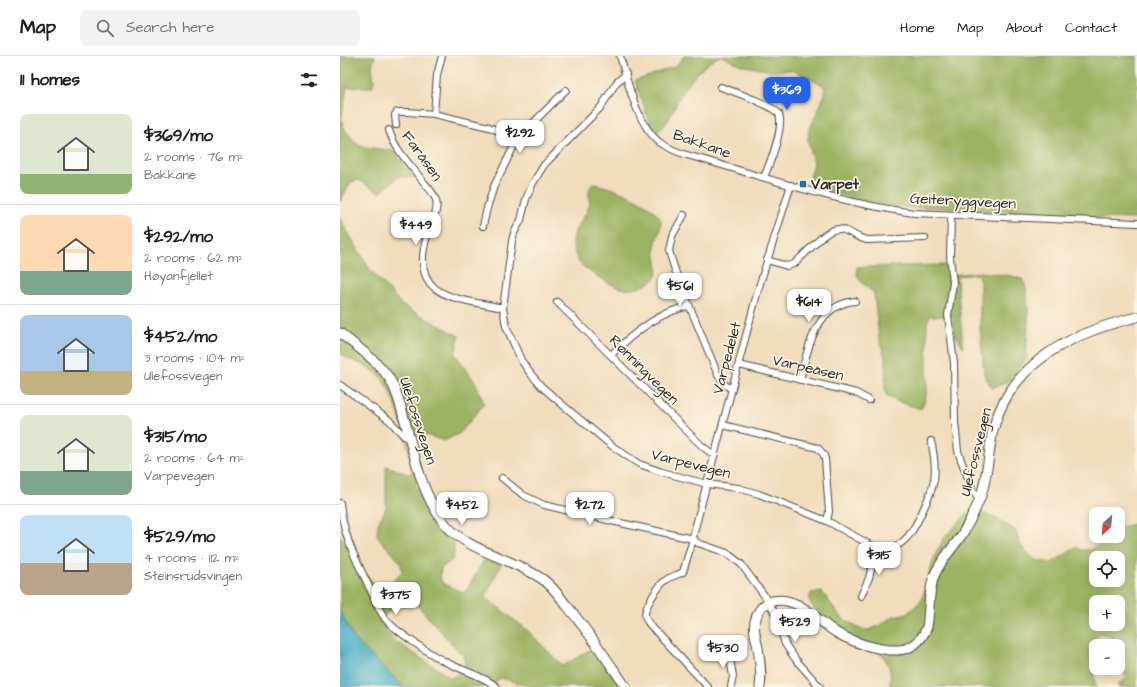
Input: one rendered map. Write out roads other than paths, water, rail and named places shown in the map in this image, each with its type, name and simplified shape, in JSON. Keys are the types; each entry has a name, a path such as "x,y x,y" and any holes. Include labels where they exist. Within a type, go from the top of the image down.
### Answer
{"street":[{"path":"434,114 437,74 442,56"},
{"name":"Bakkane","path":"620,56 643,122 651,134 659,142 680,152 790,185"},
{"name":"Varpevegen","path":"626,74 616,83 601,107 540,170 529,191 519,225 514,233 503,308 508,331 521,360 541,386 602,438 634,461 662,472 707,484 738,488 756,493 827,521 876,548"},
{"path":"721,88 739,93 774,109 779,114 780,122 776,141 764,177"},
{"path":"484,226 487,208 494,188 516,142 566,90"},
{"path":"396,125 395,115 397,112 434,114 496,130 516,142"},
{"name":"Faråsen","path":"389,130 396,148 432,192 436,202 434,217 428,232 425,247 423,268 428,282 436,290 451,296 503,308"},
{"name":"Geiteryggvegen","path":"790,185 865,205 914,213 1137,223"},
{"name":"Varpedelet","path":"708,687 650,625 645,614 650,601 660,585 668,578 681,573 684,570 738,365 767,260 790,185"},
{"path":"684,215 672,236 669,252 718,375 725,385 732,389"},
{"path":"951,215 950,256 953,283 948,315 955,370 954,409 958,451 975,495 980,500"},
{"path":"767,260 787,266 794,264 827,233 835,229 849,231 861,239 868,240 925,238"},
{"path":"800,380 811,339 822,320 840,304 855,301"},
{"name":"Rønningvegen","path":"557,302 703,447 715,454"},
{"path":"611,355 628,340 668,312 690,306"},
{"name":"Ulefossvegen","path":"769,602 782,600 796,604 838,634 858,643 888,650 903,650 917,643 927,627 930,590 934,575 966,527 980,500 986,475 991,439 997,418 1007,396 1018,380 1038,361 1070,340 1105,326 1137,317"},
{"name":"Ulefossvegen","path":"340,333 373,360 390,379 398,398 424,485 436,511 445,524 463,540 523,568 546,582 566,604 592,638 626,687"},
{"name":"Varpeåsen","path":"738,365 856,393 869,400"},
{"path":"340,385 389,420 404,436 410,438"},
{"path":"723,425 818,448 824,455 825,459 829,512 827,521"},
{"path":"861,596 869,578 876,548 885,549 896,546 908,538 925,506 934,480 935,462 931,441"},
{"path":"502,478 523,495 544,505 693,539 698,543 727,553 736,559 769,602 776,616 784,644 820,687"},
{"path":"340,502 343,526 349,546 380,610 387,621 403,634 442,660 488,681 497,687"},
{"path":"760,687 761,672 754,625 755,619 761,608 769,602"},
{"path":"729,653 733,676 731,687"}],"water":[{"path":"340,612 355,641 404,687 340,687"}],"place":[{"name":"Varpet","path":"803,184"}]}
